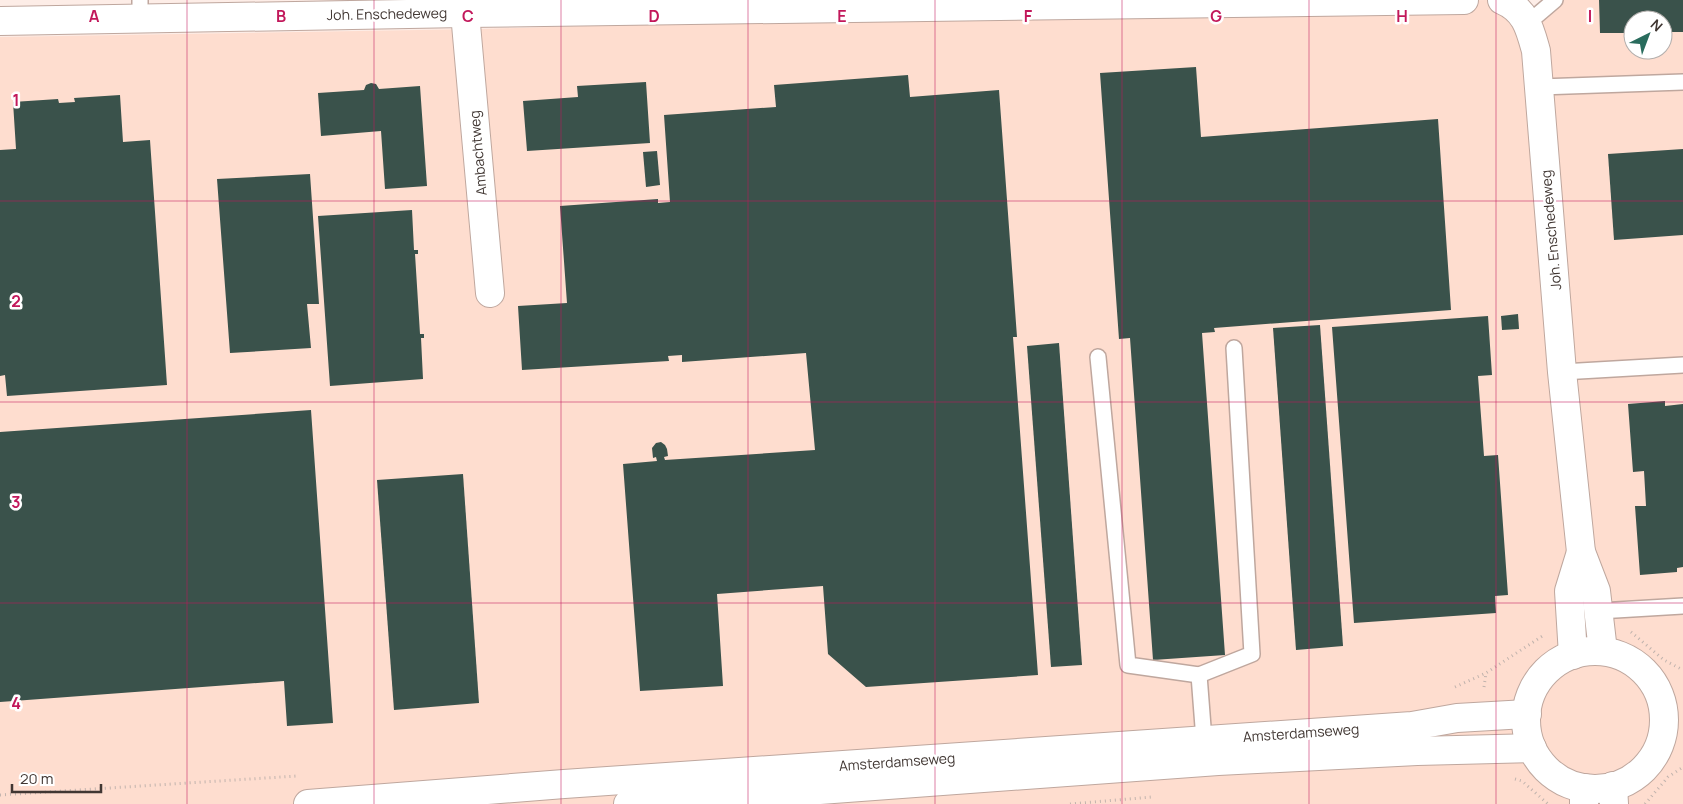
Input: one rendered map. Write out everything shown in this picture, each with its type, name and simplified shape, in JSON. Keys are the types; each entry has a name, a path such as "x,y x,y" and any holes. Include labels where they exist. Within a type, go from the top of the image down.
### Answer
{"street":[{"name":"Joh. Enschedeweg","path":"0,21 140,9 465,13 1464,0"},
{"name":"Joh. Enschedeweg","path":"1502,0 1512,4 1528,23 1536,51 1562,372 1581,552 1596,591 1601,630"},
{"name":"Ambachtweg","path":"465,13 490,293"},
{"name":"Joh. Enschedeweg","path":"1571,642 1569,591 1581,552"},
{"path":"1601,630 1622,656 1639,666 1652,681 1672,698 1664,716 1673,732 1646,767 1613,795 1598,789 1584,796 1544,766 1532,748 1527,731 1526,714 1531,694 1541,677 1555,664 1571,642 1588,651 1601,630"},
{"name":"Amsterdamseweg","path":"308,804 1412,726 1457,718 1526,714"},
{"name":"Amsterdamseweg","path":"628,804 765,799 1218,761 1417,750 1532,748"}],"lane":[{"path":"1528,23 1555,0"},
{"path":"1540,87 1683,82"},
{"path":"1098,357 1128,665 1199,675 1252,654 1234,348"},
{"path":"1562,372 1683,365"},
{"path":"1601,630 1683,606"},
{"path":"1199,675 1204,740"}],"path":[{"path":"1601,630 1622,625 1664,660 1683,670"},
{"path":"1485,716 1483,697 1486,673 1552,630 1571,642"},
{"path":"1490,749 1491,770 1522,781 1548,804"},
{"path":"1645,804 1668,777 1683,767"}],"shaded area":[{"path":"1485,0 1502,0 1521,14 1555,0 1683,0 1683,804 0,804 0,37 478,29"}],"building":[{"path":"1599,0 1683,0 1683,32 1673,32 1673,10 1623,10 1623,33 1600,33"},
{"path":"1196,67 1201,137 1438,119 1451,310 1214,328 1215,332 1202,333 1225,655 1153,660 1130,338 1119,339 1100,73"},
{"path":"908,75 910,97 999,90 1017,337 1013,337 1038,675 866,687 828,654 823,586 717,594 723,686 640,691 623,464 657,461 656,457 653,458 652,448 656,443 661,442 667,449 668,456 664,457 665,460 815,450 806,353 682,362 682,355 668,356 669,361 522,370 518,306 567,303 560,206 658,199 658,203 670,202 664,115 776,107 774,85"},
{"path":"646,82 650,143 527,151 523,101 578,97 577,86"},
{"path":"376,84 379,89 420,86 427,186 385,189 381,131 321,136 318,93 364,90 366,85"},
{"path":"120,95 123,142 150,140 167,385 7,396 5,375 0,376 0,150 16,149 13,102 58,99 59,103 75,102 74,98"},
{"path":"1683,149 1683,235 1614,240 1608,154"},
{"path":"657,151 660,185 646,187 643,152"},
{"path":"310,174 319,304 307,304 311,348 230,353 217,179"},
{"path":"412,210 414,250 418,250 418,254 415,254 420,334 424,334 424,338 421,338 423,379 330,386 318,216"},
{"path":"1518,314 1519,329 1502,330 1501,316"},
{"path":"1488,316 1492,375 1478,376 1484,456 1498,455 1508,595 1495,596 1496,613 1354,623 1332,327"},
{"path":"1320,325 1343,646 1296,650 1273,328"},
{"path":"1059,343 1082,665 1051,667 1027,346"},
{"path":"1665,401 1665,406 1683,404 1683,567 1677,568 1677,572 1640,575 1635,506 1646,506 1644,471 1633,472 1628,404"},
{"path":"311,410 333,723 287,726 284,681 0,702 0,432"},
{"path":"463,474 479,703 394,710 377,480"}]}
